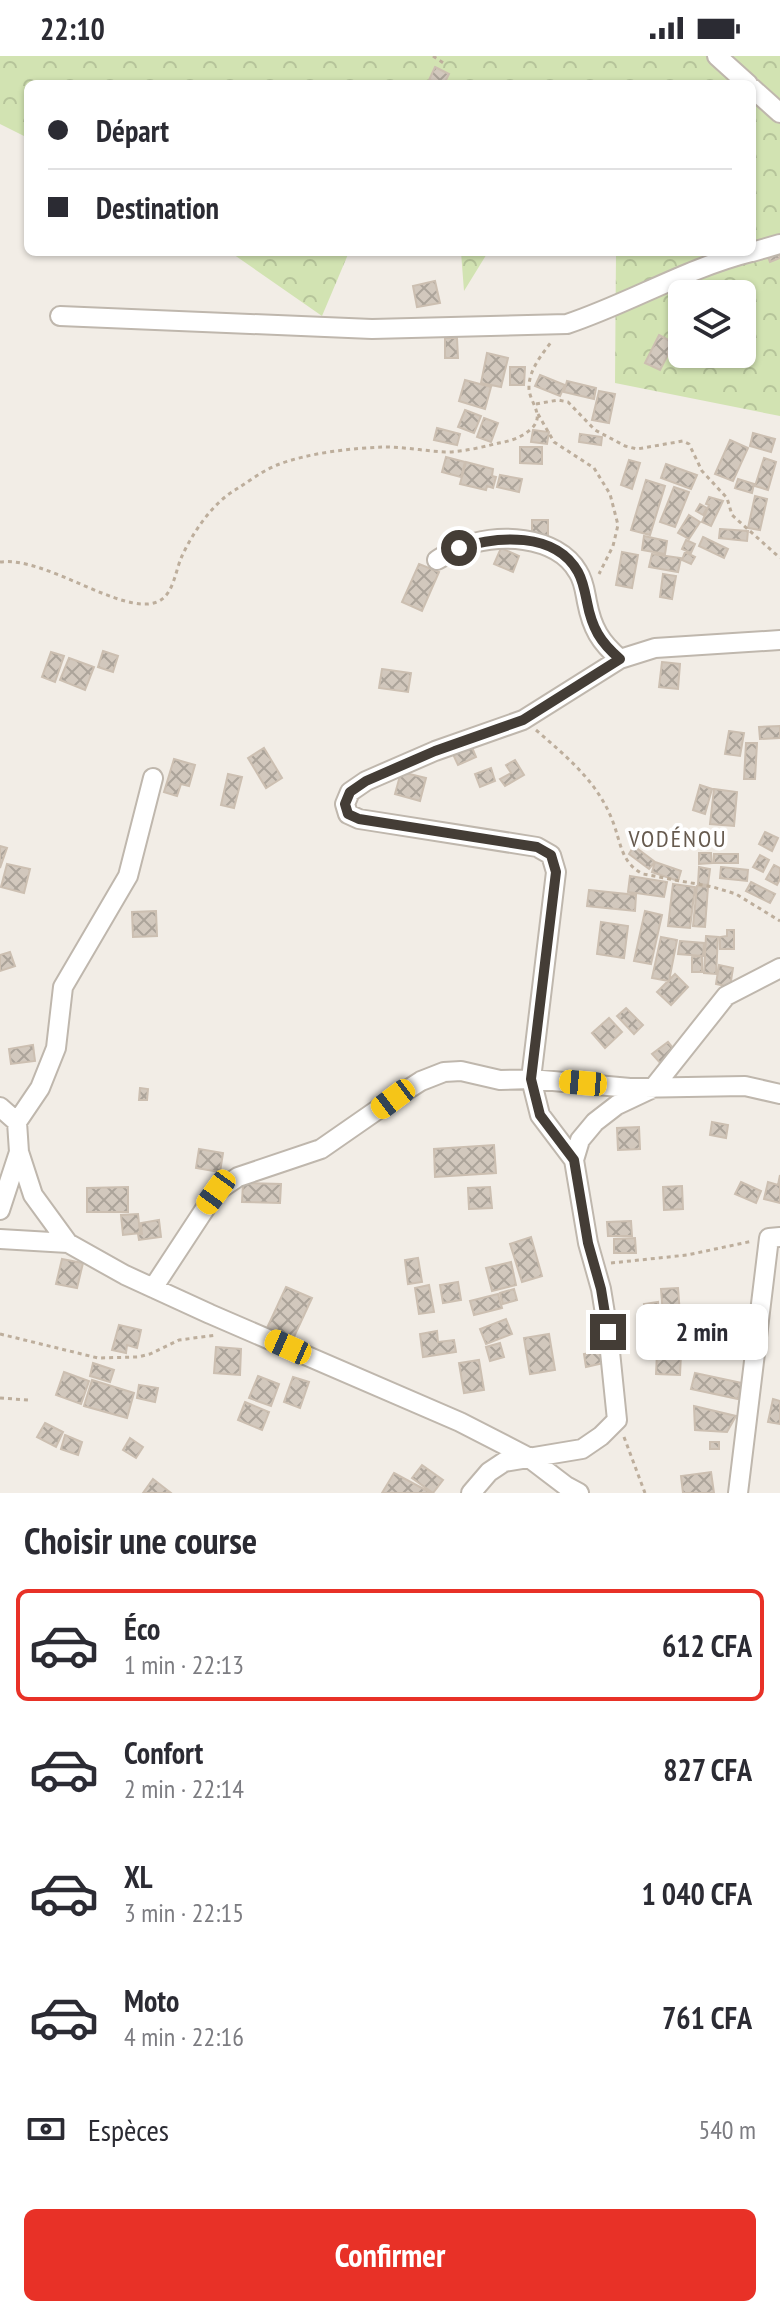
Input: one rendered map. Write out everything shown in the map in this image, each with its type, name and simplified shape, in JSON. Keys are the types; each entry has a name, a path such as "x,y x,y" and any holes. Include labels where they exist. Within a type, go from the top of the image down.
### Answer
{"street":[{"path":"717,56 743,80"},
{"path":"756,91 780,113"},
{"path":"756,251 780,244"},
{"path":"60,316 372,329 567,324 709,265 739,256"},
{"path":"437,560 477,542 533,541 555,547 578,572 594,630 601,642 620,659"},
{"path":"471,1493 489,1472 504,1462 582,1449 617,1420 608,1332 574,1160 540,1115 531,1079 556,872 551,855 537,847 359,819 348,814 345,804 350,792 382,774 523,720 620,659 655,648 780,640"},
{"path":"68,1243 33,1195 19,1152 17,1122 40,1088 56,1048 63,987 128,876 153,778"},
{"path":"574,1160 580,1140 595,1122 617,1105 653,1088 726,996 780,968"},
{"path":"153,1288 216,1192 238,1177 321,1149 421,1081 444,1072 461,1071 500,1080 531,1079 653,1088 745,1086 780,1094"},
{"path":"0,1107 17,1122"},
{"path":"0,1210 19,1152"},
{"path":"738,1493 774,1237"},
{"path":"0,1239 68,1243 153,1288 448,1417 528,1457 579,1493"}],"path":[{"path":"433,56 445,64"},
{"path":"567,324 540,356 529,390 554,442 594,468 616,508 618,525 613,546 586,599"},
{"path":"536,404 558,400 568,402 595,430 625,446 637,449 683,441 689,444 702,471 727,498 732,515 780,558"},
{"path":"0,562 22,564 59,574 125,601 144,604 159,602 169,592 182,555 199,526 230,493 276,466 316,456 384,447 461,451 517,438 535,425 538,414"},
{"path":"523,720 572,761 599,791 613,822 622,854 633,869 643,874 736,894 780,921"},
{"path":"594,1265 687,1255 774,1237"},
{"path":"0,1334 98,1358 138,1357 179,1340 218,1335"},
{"path":"0,1398 28,1400"},
{"path":"617,1420 645,1493"}],"green space":[{"path":"0,56 780,56 780,416 615,383 616,256 756,256 756,80 24,80 24,136 0,124"},
{"path":"236,256 347,256 322,316"},
{"path":"461,256 486,256 464,291"}],"building":[{"path":"435,67 449,74 446,80 429,80"},
{"path":"780,251 780,258 770,262 767,255"},
{"path":"435,281 440,303 417,307 413,286"},
{"path":"659,335 668,340 668,355 660,370 645,363"},
{"path":"445,338 457,338 458,358 445,358"},
{"path":"487,353 508,358 501,387 481,383"},
{"path":"510,367 525,367 524,385 510,385"},
{"path":"540,375 565,385 560,396 535,386"},
{"path":"465,380 491,387 485,409 459,401"},
{"path":"567,381 596,388 594,399 564,392"},
{"path":"599,391 615,394 609,423 592,420"},
{"path":"465,410 481,416 474,433 458,427"},
{"path":"484,418 498,423 491,442 477,437"},
{"path":"437,428 460,434 457,445 434,440"},
{"path":"533,430 549,432 547,444 531,442"},
{"path":"753,433 775,439 771,452 750,446"},
{"path":"580,434 602,437 601,445 579,442"},
{"path":"730,440 748,448 733,481 715,474"},
{"path":"520,447 542,447 542,464 520,463"},
{"path":"446,457 465,462 461,477 442,472"},
{"path":"764,458 776,462 768,490 755,486"},
{"path":"629,460 640,463 632,489 621,485"},
{"path":"466,462 493,469 492,476 496,477 493,488 487,486 486,490 460,484"},
{"path":"666,464 697,475 691,489 661,478"},
{"path":"500,475 522,479 519,492 497,487"},
{"path":"738,479 754,484 752,493 735,488"},
{"path":"646,480 665,486 650,535 631,530"},
{"path":"674,487 689,492 675,527 660,522"},
{"path":"755,496 767,499 760,530 748,528"},
{"path":"709,497 723,501 711,526 702,522"},
{"path":"700,504 707,508 703,515 696,511"},
{"path":"689,515 700,522 689,539 678,533"},
{"path":"532,520 548,520 548,536 532,536"},
{"path":"720,529 748,531 747,541 719,538"},
{"path":"644,536 667,541 665,554 642,550"},
{"path":"703,537 728,549 724,558 699,546"},
{"path":"686,540 695,544 691,553 682,549"},
{"path":"501,548 519,556 513,572 494,564"},
{"path":"622,552 638,555 632,588 616,585"},
{"path":"685,552 695,557 691,564 682,560"},
{"path":"652,554 681,558 678,572 649,567"},
{"path":"419,564 439,572 422,611 402,602"},
{"path":"663,574 676,576 672,599 660,597"},
{"path":"103,651 118,656 113,672 98,667"},
{"path":"51,652 64,656 55,682 42,677"},
{"path":"69,658 94,667 85,690 60,680"},
{"path":"662,662 680,664 678,689 659,687"},
{"path":"382,669 411,673 408,692 379,688"},
{"path":"780,726 780,738 760,739 759,727"},
{"path":"729,731 744,733 740,756 725,754"},
{"path":"746,743 757,743 755,779 744,779"},
{"path":"471,745 476,757 458,765 452,752"},
{"path":"264,748 282,778 266,788 248,758"},
{"path":"174,759 195,765 189,786 181,784 177,796 164,792"},
{"path":"515,760 524,775 505,786 500,779 511,773 506,765"},
{"path":"491,768 495,781 480,787 475,774"},
{"path":"401,772 426,778 420,801 395,794"},
{"path":"228,774 242,777 234,808 221,805"},
{"path":"700,785 712,789 705,814 693,810"},
{"path":"714,789 737,792 734,826 710,824"},
{"path":"765,832 778,838 772,851 759,844"},
{"path":"0,846 7,848 0,868"},
{"path":"634,846 655,862 649,869 629,854"},
{"path":"699,853 711,853 712,863 699,864"},
{"path":"714,854 738,854 738,863 714,863"},
{"path":"760,855 769,860 763,872 753,867"},
{"path":"655,862 681,871 678,881 652,872"},
{"path":"7,864 30,869 24,893 1,887"},
{"path":"774,865 780,868 777,885 766,879"},
{"path":"699,867 710,869 708,885 698,884"},
{"path":"721,867 748,870 747,881 720,878"},
{"path":"630,876 667,882 664,897 628,892"},
{"path":"751,882 775,894 770,903 746,891"},
{"path":"673,884 695,887 690,928 668,926"},
{"path":"697,886 708,887 705,927 693,926"},
{"path":"589,890 636,895 635,911 587,906"},
{"path":"156,911 157,936 133,937 132,912"},
{"path":"645,911 662,915 651,964 634,961"},
{"path":"601,922 628,926 624,958 597,954"},
{"path":"727,930 734,930 734,949 720,949 720,937 727,936"},
{"path":"706,936 718,937 716,974 704,973"},
{"path":"661,937 677,940 669,981 652,978"},
{"path":"680,941 704,943 703,956 678,954"},
{"path":"10,952 15,966 0,971 0,955"},
{"path":"702,956 702,972 692,972 692,957"},
{"path":"719,965 733,968 730,987 716,984"},
{"path":"675,974 688,987 671,1005 657,992"},
{"path":"626,1008 643,1025 634,1034 617,1016"},
{"path":"609,1018 622,1032 605,1048 592,1033"},
{"path":"668,1042 677,1053 662,1065 652,1054"},
{"path":"33,1045 35,1061 11,1064 9,1049"},
{"path":"140,1088 148,1089 147,1100 139,1100"},
{"path":"712,1122 728,1125 726,1138 710,1135"},
{"path":"639,1127 640,1149 618,1150 617,1128"},
{"path":"494,1145 496,1173 435,1177 434,1149"},
{"path":"199,1149 223,1153 220,1172 196,1168"},
{"path":"780,1175 780,1203 764,1199 768,1182 778,1185"},
{"path":"741,1182 761,1191 756,1203 735,1194"},
{"path":"243,1183 281,1184 280,1203 242,1202"},
{"path":"682,1186 683,1209 664,1210 663,1187"},
{"path":"128,1187 128,1212 87,1212 87,1188"},
{"path":"490,1187 492,1208 469,1209 468,1188"},
{"path":"138,1214 140,1233 123,1235 121,1215"},
{"path":"159,1220 161,1237 139,1240 141,1223"},
{"path":"631,1221 632,1236 608,1236 607,1222"},
{"path":"531,1237 542,1276 522,1282 510,1244"},
{"path":"635,1238 636,1253 614,1253 614,1239"},
{"path":"418,1258 422,1282 408,1284 405,1260"},
{"path":"62,1259 83,1263 77,1288 56,1284"},
{"path":"511,1262 516,1285 492,1291 486,1268"},
{"path":"458,1282 461,1300 443,1303 440,1285"},
{"path":"429,1285 434,1312 419,1314 415,1288"},
{"path":"286,1287 312,1298 293,1339 267,1328"},
{"path":"678,1288 680,1314 663,1315 661,1289"},
{"path":"514,1289 517,1300 503,1304 500,1293"},
{"path":"498,1294 502,1308 474,1315 470,1301"},
{"path":"658,1302 659,1330 648,1330 644,1304"},
{"path":"506,1319 512,1334 486,1344 480,1329"},
{"path":"119,1325 141,1330 137,1348 127,1345 126,1353 112,1350"},
{"path":"437,1331 438,1342 454,1340 456,1352 423,1357 420,1334"},
{"path":"549,1334 555,1370 530,1374 524,1338"},
{"path":"500,1343 504,1357 490,1361 486,1347"},
{"path":"216,1347 241,1349 240,1375 214,1373"},
{"path":"605,1350 608,1362 586,1367 584,1354"},
{"path":"657,1353 681,1354 680,1375 656,1374"},
{"path":"479,1360 484,1390 464,1393 459,1363"},
{"path":"93,1363 114,1370 110,1382 90,1376"},
{"path":"64,1372 89,1381 81,1404 56,1395"},
{"path":"695,1373 742,1383 738,1399 691,1389"},
{"path":"258,1376 279,1384 271,1406 249,1398"},
{"path":"293,1377 309,1382 300,1408 284,1402"},
{"path":"92,1380 134,1393 127,1418 84,1406"},
{"path":"139,1385 158,1388 155,1402 137,1398"},
{"path":"773,1399 780,1401 780,1424 768,1422"},
{"path":"245,1402 269,1412 262,1430 238,1420"},
{"path":"694,1406 736,1416 727,1432 695,1430"},
{"path":"45,1423 63,1432 56,1447 37,1437"},
{"path":"65,1435 82,1442 78,1455 61,1449"},
{"path":"130,1438 143,1447 136,1458 123,1450"},
{"path":"710,1442 719,1442 719,1449 710,1449"},
{"path":"422,1465 443,1480 433,1493 412,1478"},
{"path":"711,1472 714,1493 683,1493 681,1476"},
{"path":"394,1473 431,1493 382,1493"},
{"path":"153,1479 171,1493 143,1493"}],"district":[{"name":"VODÉNOU","path":"678,839"}],"route":[{"path":"459,548 477,542 504,541 533,541 555,547 578,572 594,630 601,642 620,659 523,720 435,751 366,781 350,792 345,804 348,814 359,819 537,847 551,855 556,872 531,1079 540,1115 574,1160 608,1332"}]}
